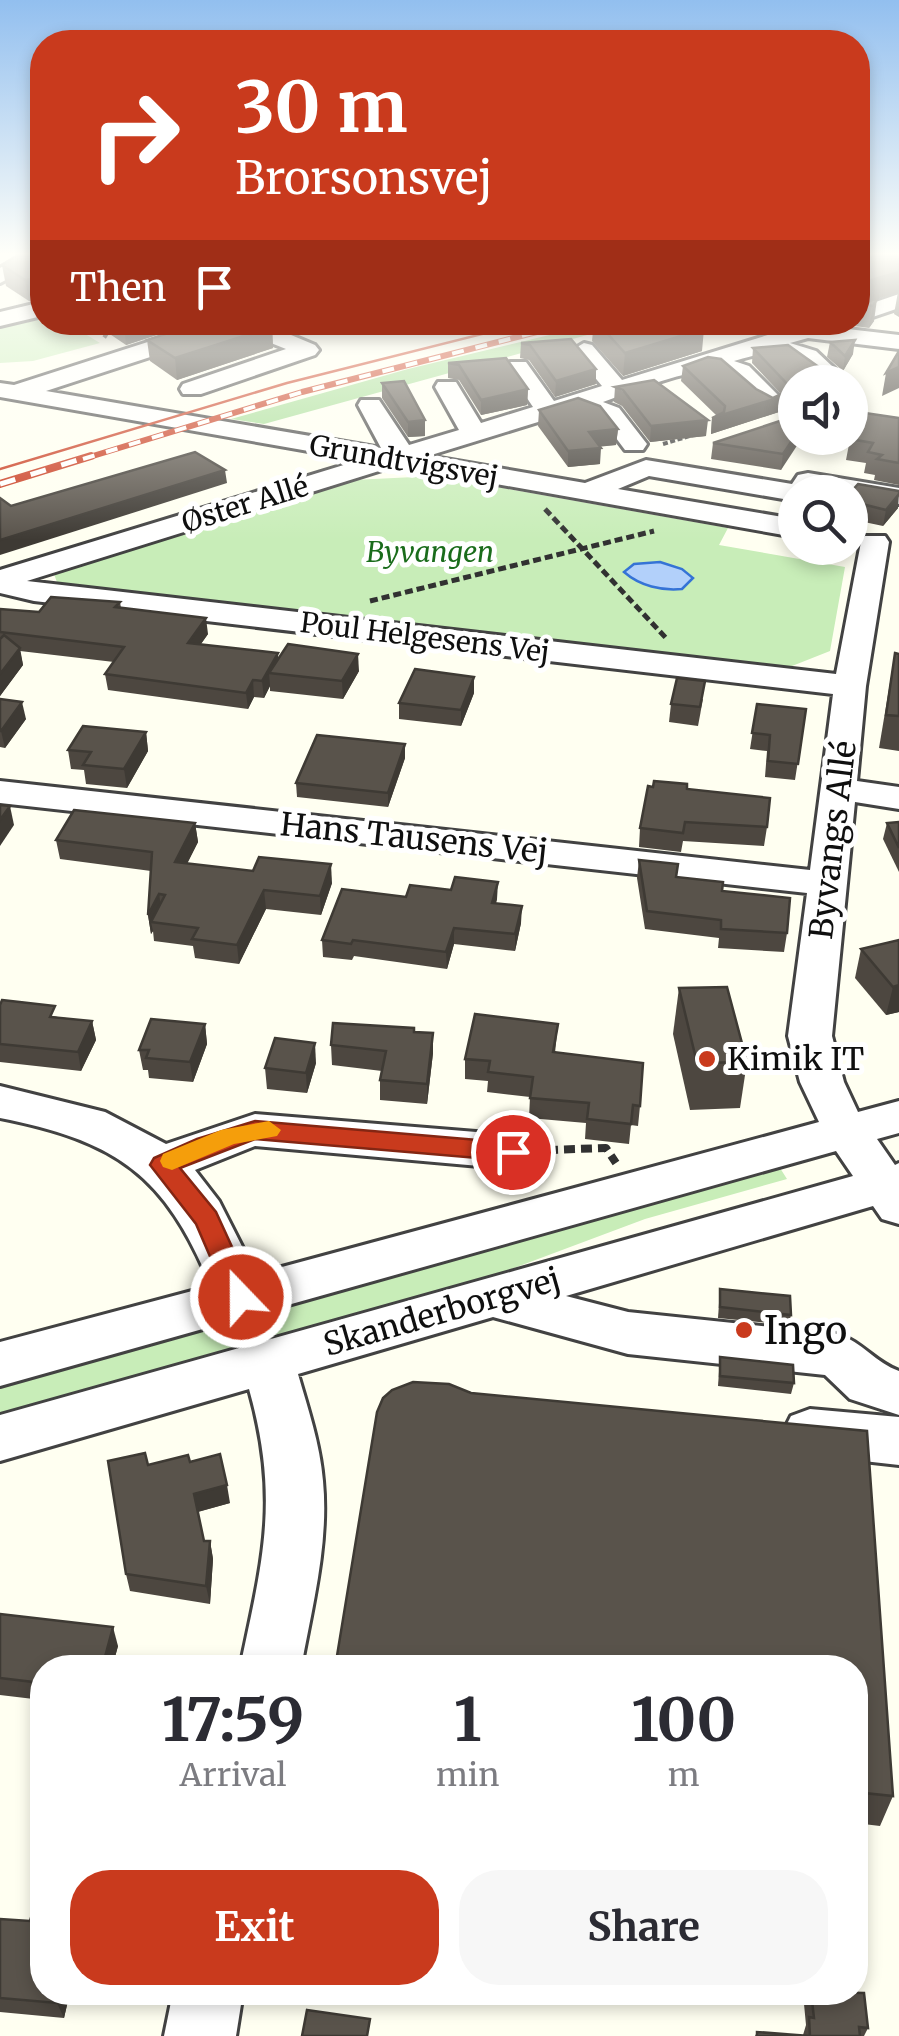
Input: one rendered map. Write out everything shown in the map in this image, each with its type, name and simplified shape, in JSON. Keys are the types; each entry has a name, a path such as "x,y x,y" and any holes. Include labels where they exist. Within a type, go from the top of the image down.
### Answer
{"street":[{"path":"5,394 149,349"},
{"path":"192,389 304,349"},
{"name":"Øster Allé","path":"0,582 474,434 545,437 580,402 751,349"},
{"path":"785,349 808,356 818,365"},
{"path":"584,350 618,390"},
{"path":"664,350 684,370"},
{"path":"712,361 742,371 773,418"},
{"path":"518,366 561,472 555,487"},
{"path":"648,381 676,391 706,424"},
{"path":"447,387 474,434"},
{"name":"Grundtvigsvej","path":"5,394 399,456 718,515 778,518"},
{"path":"580,402 610,413 640,456 778,488"},
{"path":"370,406 399,456"},
{"path":"586,492 640,456 695,452"},
{"path":"868,491 899,496"},
{"name":"Byvangs Allé","path":"848,1131 818,1076 810,1036 838,789 863,669 875,542"},
{"name":"Poul Helgesens Vej","path":"0,582 34,592 694,668 863,669"},
{"path":"838,789 899,798"},
{"name":"Hans Tausens Vej","path":"0,792 828,884"},
{"path":"0,1102 90,1121 127,1139 163,1165 207,1219 241,1297"},
{"name":"Skanderborgvej","path":"0,1364 899,1116"},
{"path":"163,1165 205,1145 255,1130 513,1152"},
{"name":"Skanderborgvej","path":"0,1438 492,1297 894,1190 848,1131"},
{"path":"492,1297 628,1334 838,1355 869,1383 899,1392"},
{"path":"268,1362 288,1438 296,1495 293,1549 273,1655"},
{"path":"763,1428 899,1441"},
{"path":"200,2036 206,2005"}],"path":[{"path":"640,456 682,441 706,424"},
{"path":"518,480 694,668"},
{"path":"363,603 718,515"},
{"path":"513,1152 606,1148 633,1190"}],"green space":[{"path":"0,349 78,349 33,361 0,363"},
{"path":"491,349 536,349 264,424 231,419"},
{"name":"Byvangen","path":"435,476 728,528 719,545 778,555 778,565 845,567 830,651 787,668 58,585 54,574 353,480"},
{"path":"780,1168 787,1179 645,1219 487,1278 0,1416 0,1385"}],"water":[{"path":"660,562 682,569 693,578 682,589 667,589 644,584 624,572 634,564"}],"building":[{"path":"161,349 203,349 175,358"},
{"path":"533,349 579,349 596,369 556,381"},
{"path":"754,349 794,349 816,365 778,365 778,374"},
{"path":"899,351 899,367 886,373"},
{"path":"708,357 721,359 773,398 778,396 778,398 712,418 724,412 725,406 683,366"},
{"path":"506,358 528,389 481,400 459,365 448,363"},
{"path":"654,380 708,420 651,426 623,390 615,387"},
{"path":"404,381 425,420 408,422 382,383"},
{"path":"578,398 600,406 618,429 589,432 601,448 568,451 539,410"},
{"path":"868,413 899,418 899,463 877,459 882,455 868,452 873,443 868,442"},
{"path":"778,422 778,453 713,443"},
{"path":"195,452 225,470 0,540 0,498 11,506"},
{"path":"868,486 899,491 886,510 868,506"},
{"path":"51,597 120,602 115,607 206,618 188,643 278,653 262,681 253,680 246,693 105,674 124,647 0,632 0,609 39,612"},
{"path":"4,635 20,648 0,674 0,639"},
{"path":"288,644 358,654 342,681 269,673"},
{"path":"895,653 899,654 899,716 886,715"},
{"path":"415,669 474,677 461,710 399,703"},
{"path":"677,678 705,681 700,707 671,704"},
{"path":"0,699 22,702 1,731 0,731"},
{"path":"757,704 806,709 798,764 768,761 770,735 752,733"},
{"path":"83,726 146,732 124,769 83,765 91,752 68,750"},
{"path":"317,735 405,744 388,793 296,783"},
{"path":"654,781 687,784 687,789 770,798 767,827 685,822 683,833 640,828 648,786 653,787"},
{"path":"0,805 10,806 0,820"},
{"path":"74,810 195,823 175,862 253,871 259,857 331,864 320,896 264,890 237,945 192,939 198,928 151,922 165,895 159,894 148,915 152,852 56,840"},
{"path":"899,822 899,848 887,823"},
{"path":"639,860 678,864 676,877 723,882 722,891 790,898 787,933 721,929 721,920 647,911"},
{"path":"455,877 498,882 492,903 522,906 515,934 454,928 446,952 322,940 342,889 406,897 410,885 451,890"},
{"path":"899,940 899,985 893,987 861,949"},
{"path":"727,987 747,1062 697,1063 679,988"},
{"path":"2,1000 55,1006 50,1017 92,1021 78,1052 0,1044"},
{"path":"475,1014 558,1024 553,1052 643,1063 640,1106 633,1105 631,1124 587,1119 589,1103 530,1098 533,1077 488,1072 490,1061 465,1059"},
{"path":"151,1019 205,1024 190,1062 146,1058 149,1050 139,1050"},
{"path":"333,1023 414,1028 414,1032 433,1033 427,1084 380,1080 386,1051 331,1045"},
{"path":"275,1038 315,1043 306,1073 265,1068"},
{"path":"720,1289 790,1296 791,1315 720,1307"},
{"path":"720,1357 793,1365 794,1383 720,1376"},
{"path":"413,1382 449,1384 471,1393 867,1431 893,1796 868,1793 868,1655 337,1655 377,1412 392,1390"},
{"path":"145,1453 148,1465 188,1455 190,1462 220,1454 227,1485 194,1494 204,1541 210,1541 206,1586 126,1574 108,1461"},
{"path":"0,1614 113,1627 105,1655 30,1655 30,1682 0,1678"},
{"path":"0,1919 30,1921 30,2001 0,1998"},
{"path":"812,2005 865,2005 868,2028 859,2027 860,2036 810,2036"},
{"path":"307,2010 370,2019 367,2036 302,2036"},
{"path":"757,2032 810,2036 757,2036"}],"tram line":[{"path":"0,469 287,383 422,349"}],"railway":[{"path":"83,459 302,392 470,349"},
{"path":"0,484 91,456"}],"slow traffic":[{"path":"172,1161 230,1136 269,1130"}],"place":[{"name":"Kimik IT","path":"707,1059"},
{"name":"Ingo","path":"744,1330"}],"route":[{"path":"241,1297 207,1219 163,1165 205,1145 255,1130 513,1152"}]}
